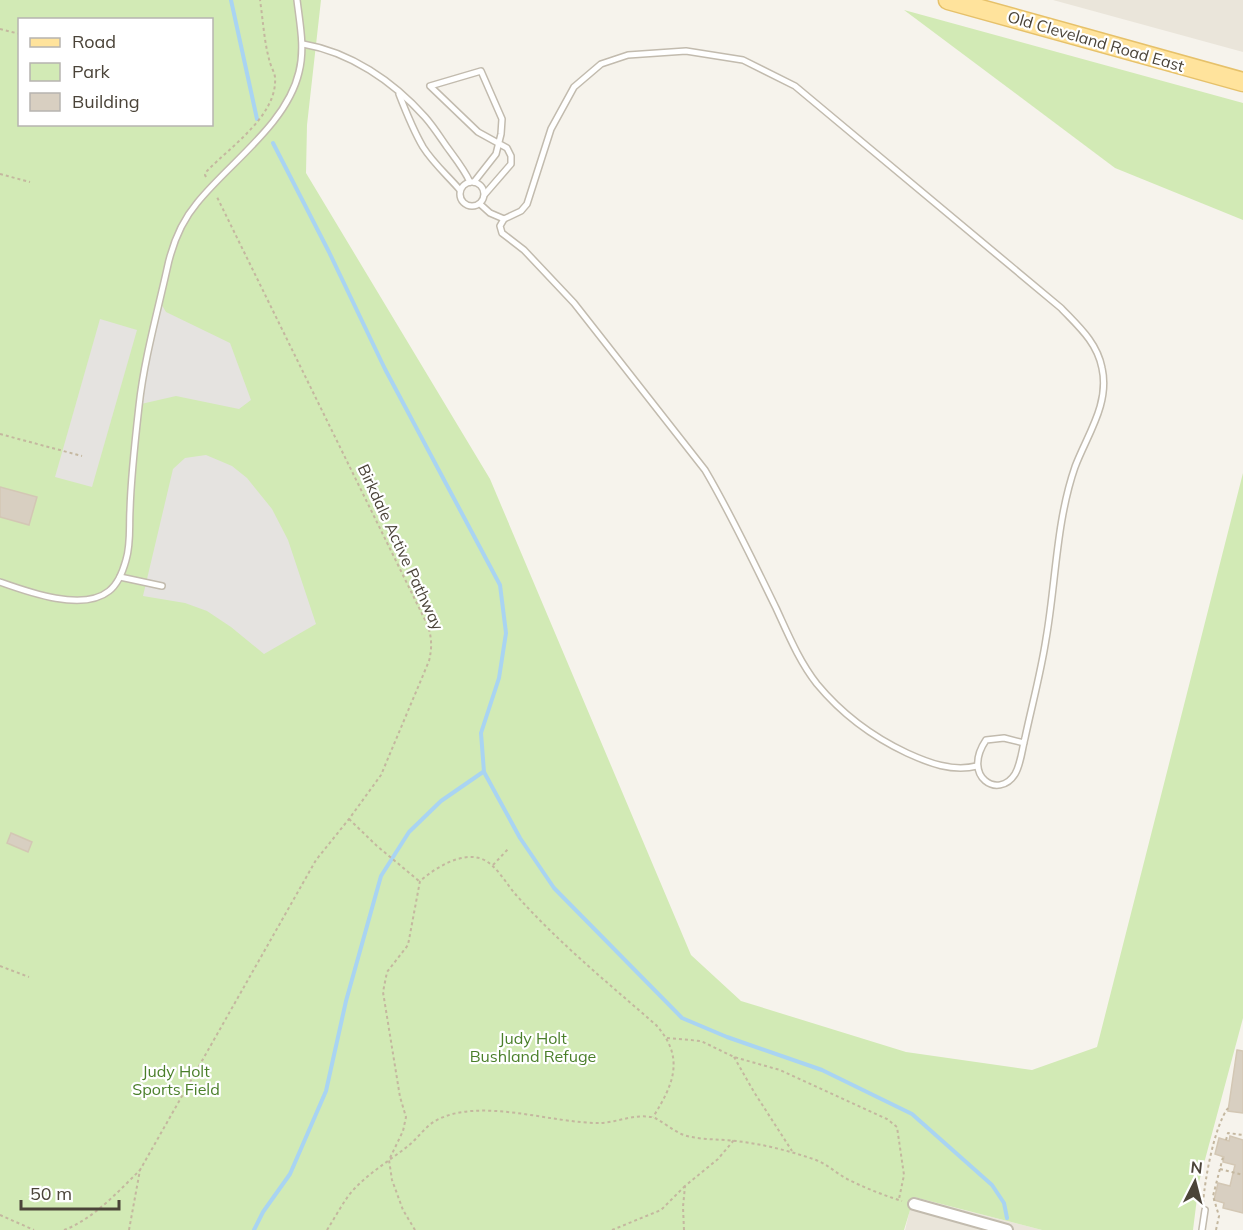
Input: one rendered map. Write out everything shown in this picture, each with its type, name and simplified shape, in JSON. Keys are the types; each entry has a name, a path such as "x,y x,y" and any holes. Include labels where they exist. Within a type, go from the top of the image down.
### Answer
{"main road":[{"name":"Old Cleveland Road East","path":"948,0 1243,82"}],"street":[{"path":"914,1204 1004,1230"}],"lane":[{"path":"0,582 61,599 81,601 96,598 109,591 120,577 127,559 141,394 147,356 175,240 197,203 275,118 291,95 299,73 303,44 297,0"},
{"path":"303,44 324,48 350,59 370,70 398,93 424,117 472,182 483,188 485,194"},
{"path":"977,766 965,769 946,767 894,747 866,729 831,699 815,681 798,655 722,499 705,470 574,303 524,250 502,233 500,226 504,219 521,211 527,204 550,129 574,87 601,64 628,56 686,51 743,60 795,86 1061,308 1086,333 1095,348 1102,368 1103,390 1096,421 1072,476 1063,513 1046,640 1024,743 1015,774 1007,783 998,785 988,783 981,777 977,766 979,751 986,740 1004,738 1024,743"},
{"path":"398,93 423,148 460,190 461,201 474,206 480,204 485,194 511,164 511,156 507,148 499,142 478,132 430,86 481,71 502,119 499,142 496,154 490,163 472,182 464,185 460,190"},
{"path":"480,204 490,213 504,219"},
{"path":"120,577 162,586"},
{"path":"1202,1230 1205,1210"}],"path":[{"path":"213,187 205,176 207,171 252,128 270,104 274,89 275,75 269,62 260,0"},
{"path":"0,29 18,34"},
{"path":"0,174 30,183"},
{"name":"Birkdale Active Pathway","path":"129,1230 140,1170 316,860 381,775 429,661 432,648 432,636 213,187"},
{"path":"0,434 82,456"},
{"path":"349,819 377,846 420,881"},
{"path":"493,865 509,848"},
{"path":"415,1230 399,1200 392,1180 389,1160 403,1131 406,1117 400,1097 383,992 387,972 408,945 420,881 429,873 466,856 482,858 493,865 507,886 540,922 668,1038 674,1068 668,1088 653,1117"},
{"path":"0,966 29,977"},
{"path":"668,1038 701,1041 734,1056 780,1070 887,1119 897,1127 904,1175 898,1200"},
{"path":"734,1056 793,1153"},
{"path":"1205,1210 1202,1208 1209,1167 1221,1119 1228,1108"},
{"path":"327,1230 350,1194 367,1177 410,1145 434,1121 462,1113 497,1111 603,1123 653,1117 685,1136 764,1145 819,1161 846,1178 881,1194 914,1204"},
{"path":"1226,1140 1228,1133 1243,1135"},
{"path":"612,1230 661,1210 717,1159 734,1140"},
{"path":"1216,1230 1220,1216 1213,1196 1223,1157"},
{"path":"1220,1169 1243,1175"},
{"path":"64,1230 74,1226 115,1195 140,1170"},
{"path":"684,1230 685,1186"},
{"path":"0,1215 34,1230"}],"shaded area":[{"path":"1053,0 1243,0 1243,52"},
{"path":"160,302 166,312 230,343 251,400 239,409 176,396 141,404 148,356"},
{"path":"100,319 137,330 92,487 55,477"},
{"path":"206,455 232,466 247,478 272,509 288,540 316,624 264,654 207,611 185,603 143,596 173,469 185,458"},
{"path":"913,1197 1042,1230 905,1230"}],"green space":[{"path":"0,0 321,0 307,125 306,173 490,479 691,955 741,1001 906,1052 1032,1070 1097,1047 1243,473 1243,1018 1199,1182 1193,1230 1042,1230 914,1197 904,1230 0,1230"},
{"path":"904,10 1243,103 1243,220 1115,168"}],"building":[{"path":"0,487 37,497 29,525 0,517"},
{"path":"11,833 32,842 28,852 7,843"},
{"path":"1237,1050 1243,1051 1243,1113 1228,1111"},
{"path":"1230,1136 1243,1140 1243,1213 1223,1208 1224,1203 1214,1200 1218,1183 1230,1186 1235,1165 1223,1162 1224,1157 1215,1154 1219,1138 1229,1141"}],"waterway":[{"path":"231,0 257,119"},
{"path":"273,143 385,369 500,585 506,633 499,678 481,733 484,772 520,838 554,888 682,1018 727,1037 822,1070 912,1114 992,1185 1004,1203 1007,1218"},
{"path":"254,1230 263,1212 290,1174 326,1091 346,1001 381,876 409,832 441,801 483,772"}],"park label":[{"name":"Judy Holt Bushland Refuge","path":"533,1047"},
{"name":"Judy Holt Sports Field","path":"176,1080"}]}
